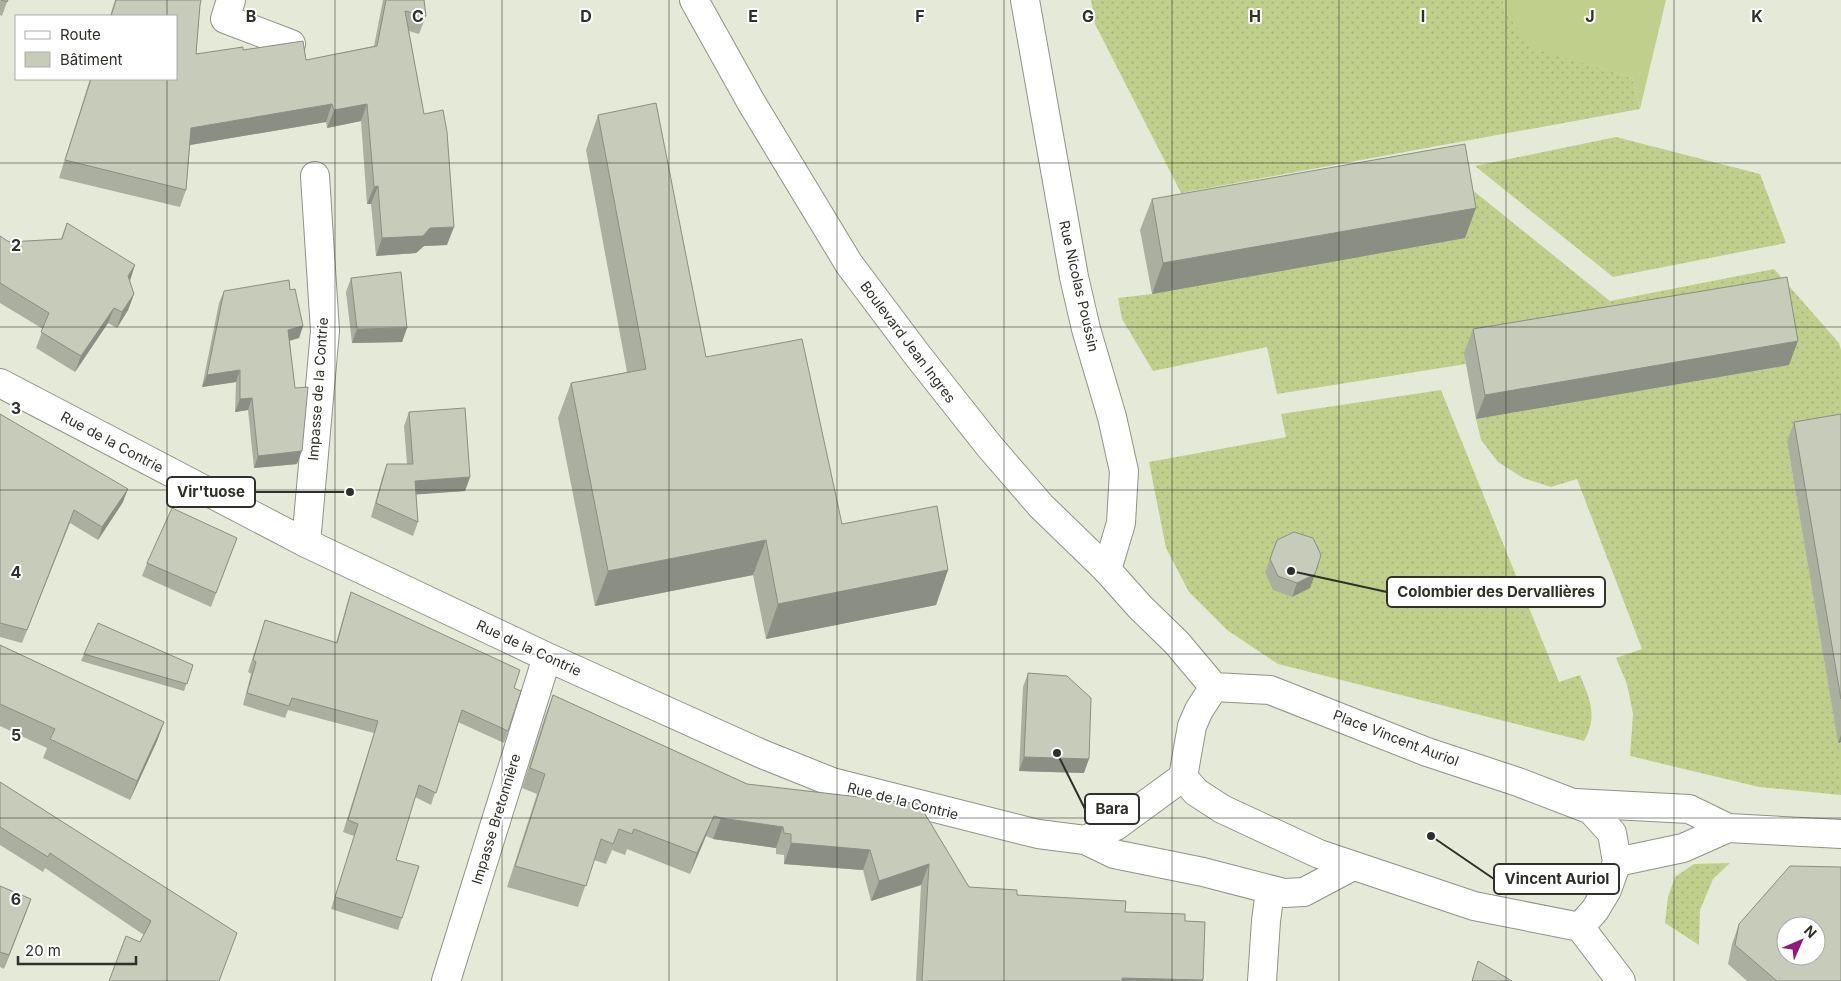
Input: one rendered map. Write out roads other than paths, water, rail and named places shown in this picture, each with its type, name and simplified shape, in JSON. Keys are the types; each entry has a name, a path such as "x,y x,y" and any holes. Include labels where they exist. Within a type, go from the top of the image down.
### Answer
{"street":[{"path":"231,0 225,20 292,44"},
{"name":"Boulevard Jean Ingres","path":"694,0 751,102 849,264 918,356 990,447 1041,506 1107,570 1140,607 1177,643 1214,687"},
{"name":"Rue Nicolas Poussin","path":"1026,0 1074,277 1086,329 1112,417 1124,472 1121,523 1107,570"},
{"name":"Impasse de la Contrie","path":"306,543 325,331 316,176"},
{"name":"Rue de la Contrie","path":"0,383 306,543 547,657 753,750 832,782 1038,834 1085,840"},
{"name":"Impasse Bretonnière","path":"446,981 547,657"},
{"path":"1085,840 1116,826 1183,777 1192,726 1199,710 1214,687"},
{"name":"Place Vincent Auriol","path":"1214,687 1270,690 1427,752 1591,810 1612,833 1617,862 1608,890 1595,910 1580,927"},
{"path":"1183,777 1196,792 1222,809 1319,854 1474,906 1580,927 1621,981"},
{"name":"Place Vincent Auriol","path":"1575,803 1689,809 1728,828"},
{"path":"1617,862 1683,848 1728,828 1841,834"},
{"path":"1085,840 1114,854 1203,872 1270,891 1284,893 1304,892 1353,866"},
{"path":"1262,981 1270,891"}],"place":[{"name":"Vir'tuose","path":"350,492"},
{"name":"Colombier des Dervallières","path":"1291,571"},
{"name":"Bara","path":"1057,753"},
{"name":"Vincent Auriol","path":"1431,836"}]}
